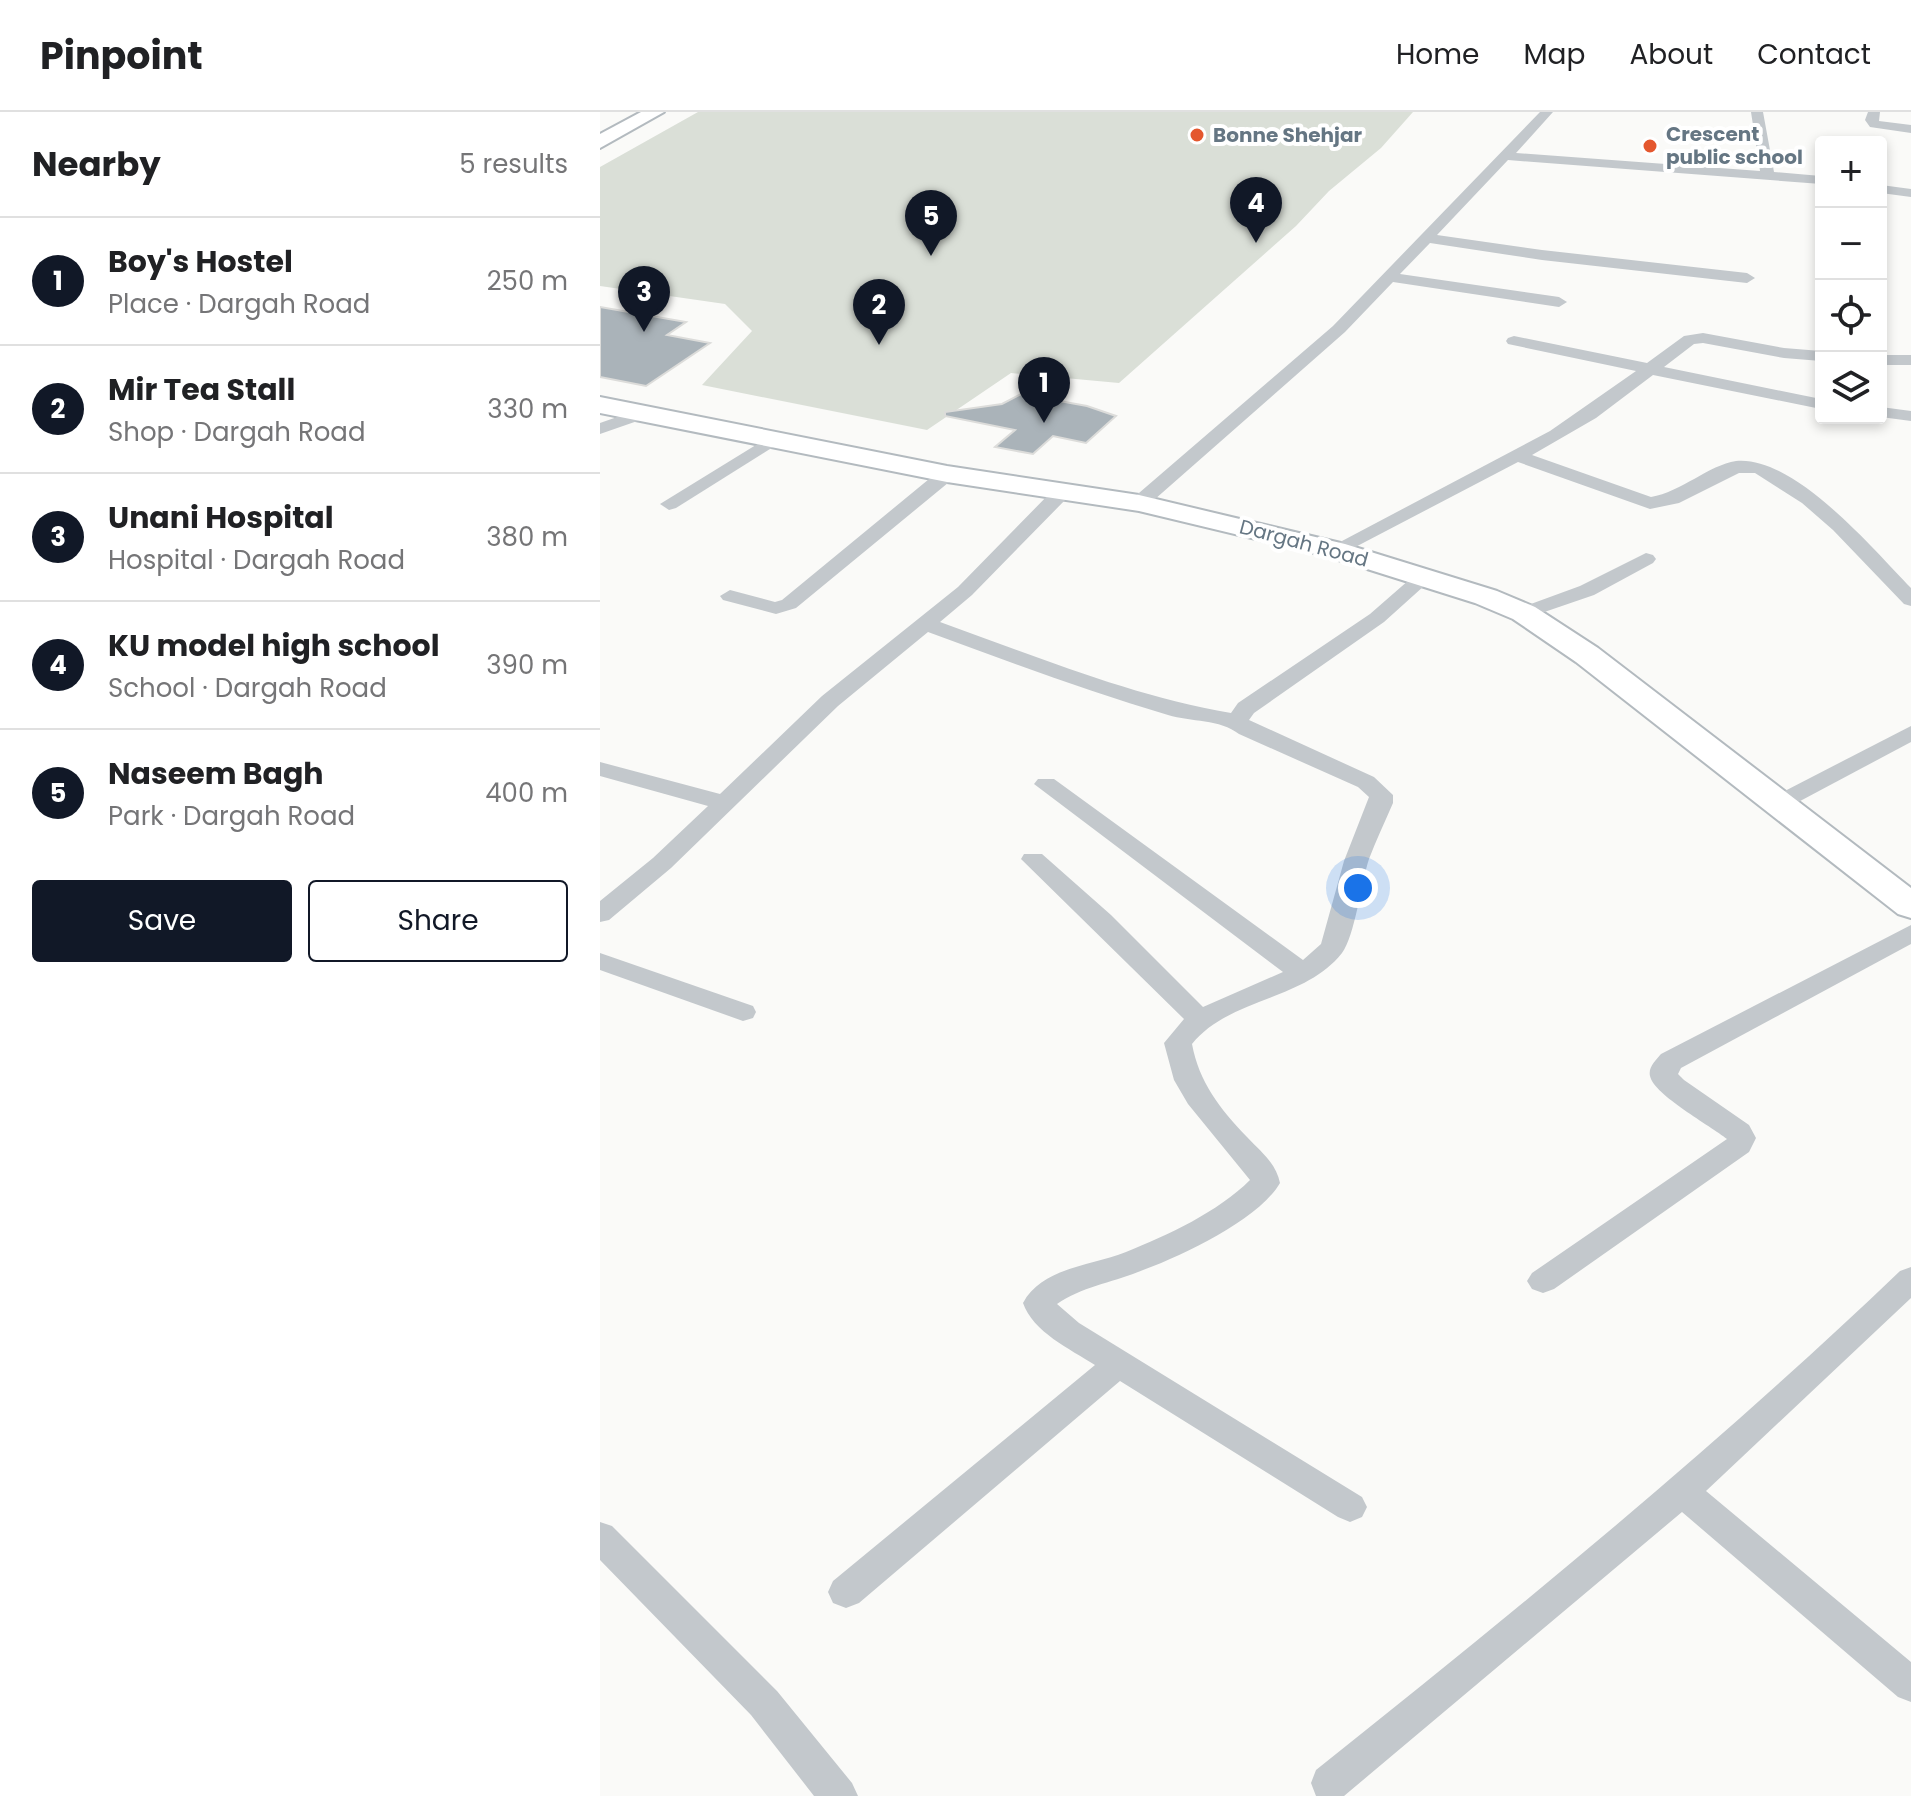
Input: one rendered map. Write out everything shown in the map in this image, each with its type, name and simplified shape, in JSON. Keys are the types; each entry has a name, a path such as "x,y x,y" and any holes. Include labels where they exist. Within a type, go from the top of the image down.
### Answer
{"street":[{"path":"600,126 625,112"},
{"path":"600,142 655,112"},
{"path":"1139,503 1308,357 1390,277 1547,112"},
{"path":"1757,112 1768,175"},
{"path":"1874,112 1872,120 1875,124 1911,129"},
{"path":"1506,156 1815,179"},
{"path":"1887,190 1911,193"},
{"path":"1428,238 1542,255 1747,278"},
{"path":"1390,277 1559,302"},
{"path":"1335,550 1518,456 1590,414 1690,339 1815,355"},
{"path":"1514,341 1815,403"},
{"path":"1887,360 1911,360"},
{"name":"Dargah Road","path":"600,405 947,474 1060,494 1139,503 1335,550 1486,597 1524,613 1587,655 1911,906"},
{"path":"1887,413 1911,416"},
{"path":"600,429 640,414"},
{"path":"669,504 772,440"},
{"path":"1518,456 1650,503 1672,499 1736,467 1759,467 1809,499 1830,517 1911,600"},
{"path":"730,596 776,608 784,607 947,474"},
{"path":"600,914 662,863 830,701 965,591 1060,494"},
{"path":"1524,613 1576,596 1646,559"},
{"path":"1237,721 1246,708 1377,618 1424,577"},
{"path":"926,624 1178,711 1237,721 1247,729 1366,782 1381,795 1356,861 1333,947 1319,962 1301,972 1201,1020 1185,1031 1178,1043 1179,1054 1199,1096 1216,1122 1263,1172 1265,1183 1245,1201 1162,1249 1043,1295 1039,1303 1041,1309 1068,1332 1350,1507"},
{"path":"1779,803 1911,733"},
{"path":"600,769 725,803"},
{"path":"1046,784 1301,972"},
{"path":"1033,859 1102,921 1201,1020"},
{"path":"1543,1281 1739,1145 1742,1138 1739,1132 1674,1087 1664,1076 1665,1067 1671,1061 1911,933"},
{"path":"600,961 743,1012"},
{"path":"1330,1783 1608,1558 1856,1334 1911,1279"},
{"path":"846,1592 1119,1363"},
{"path":"1681,1491 1911,1685"},
{"path":"600,1537 764,1703 838,1796"}],"shaded area":[{"path":"698,112 1413,112 1381,148 1329,191 1296,226 1119,383 1011,373 927,430 702,385 752,331 725,304 600,286 600,167"}],"building":[{"path":"600,307 686,322 667,335 710,343 646,386 600,377"},
{"path":"1021,394 1087,406 1116,416 1086,443 1053,436 1033,454 995,447 1015,430 945,416 945,412 1002,404"}],"place":[{"name":"Bonne Shehjar","path":"1197,135"},
{"name":"Crescent public school","path":"1650,146"},
{"name":"KU model high school","path":"1256,243"},
{"name":"Naseem Bagh","path":"931,256"},
{"name":"Unani Hospital","path":"644,332"},
{"name":"Mir Tea Stall","path":"879,345"},
{"name":"Boy's Hostel","path":"1044,423"}]}
